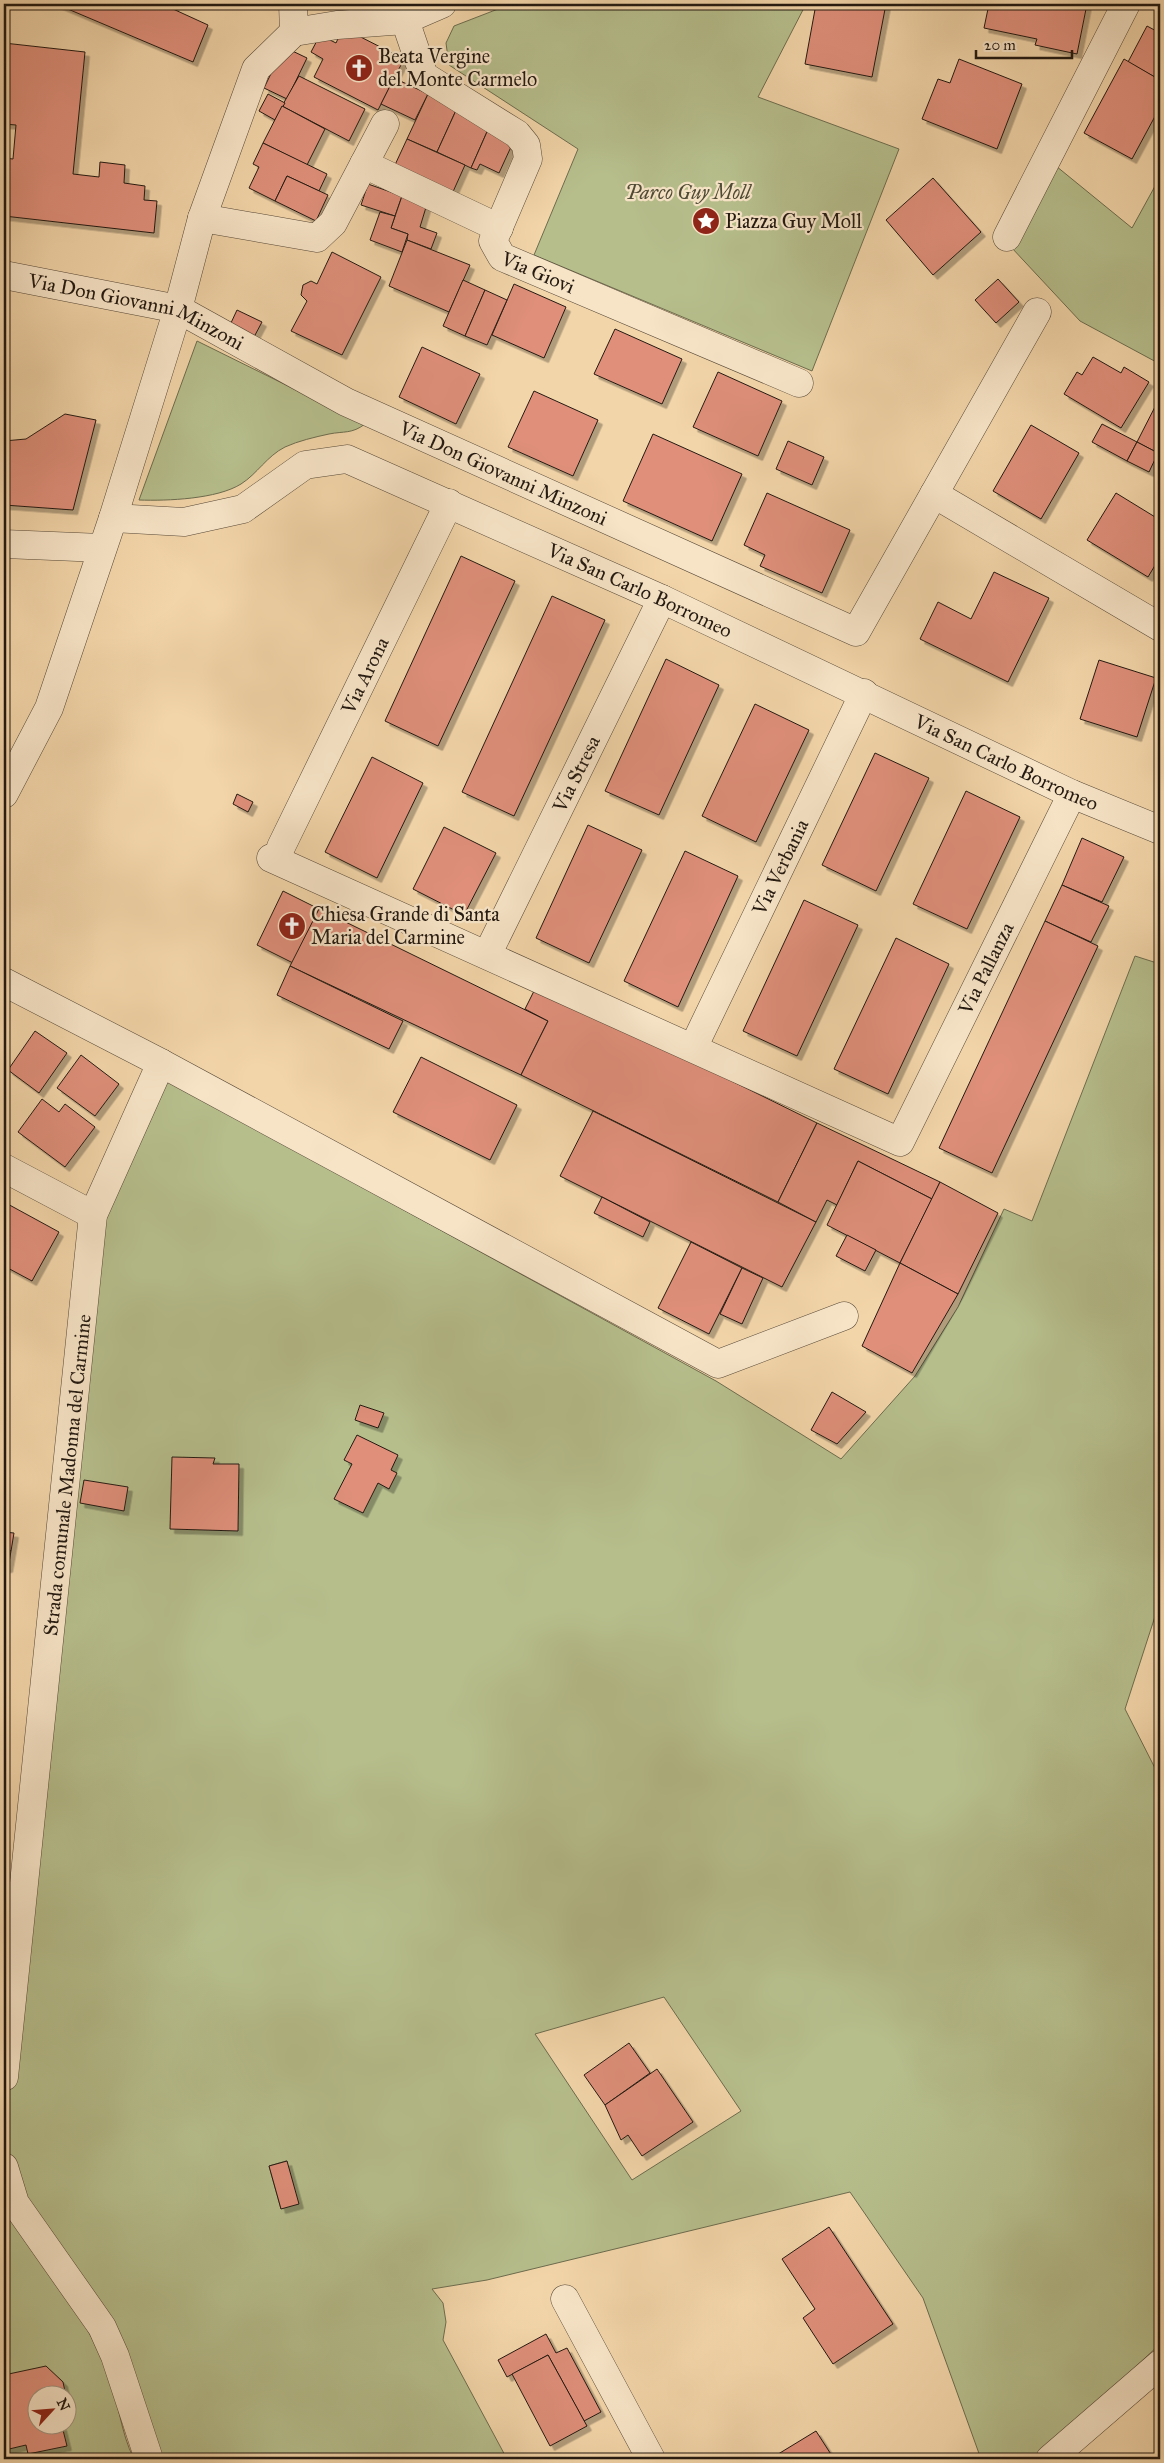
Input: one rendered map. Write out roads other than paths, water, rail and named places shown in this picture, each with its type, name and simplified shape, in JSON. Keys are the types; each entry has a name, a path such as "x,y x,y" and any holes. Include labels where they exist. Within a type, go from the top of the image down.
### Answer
{"street":[{"path":"293,4 294,32"},
{"path":"4,794 49,708 113,518 178,309 202,218 218,169 256,69 294,32 336,25 404,20 442,4"},
{"path":"1007,237 1126,4"},
{"name":"Via Giovi","path":"404,20 424,76 517,134 526,145 528,159 493,241 502,257 799,383"},
{"path":"202,218 316,238 334,224 385,124"},
{"path":"364,164 498,228"},
{"name":"Via Don Giovanni Minzoni","path":"4,275 178,309 346,402 856,632 1038,312"},
{"name":"Via San Carlo Borromeo","path":"113,518 184,522 244,508 304,465 347,460 449,503 662,599 864,693 1072,794 1160,830"},
{"path":"934,494 1160,627"},
{"name":"Via Arona","path":"449,503 276,852 488,952"},
{"path":"4,544 102,548"},
{"name":"Via Stresa","path":"488,952 662,599"},
{"name":"Via Verbania","path":"694,1045 864,693"},
{"name":"Via Pallanza","path":"694,1045 892,1139 1072,794"},
{"path":"488,952 694,1045"},
{"path":"4,982 161,1063 718,1364 844,1316"},
{"name":"Strada comunale Madonna del Carmine","path":"4,2077 93,1215 161,1063"},
{"path":"4,1168 93,1215"},
{"path":"4,2167 16,2203 102,2327 115,2356 149,2459"},
{"path":"565,2299 651,2459"},
{"path":"1050,2459 1160,2364"}],"place":[{"name":"Beata Vergine del Monte Carmelo","path":"359,68"},
{"name":"Piazza Guy Moll","path":"706,221"},
{"name":"Chiesa Grande di Santa Maria del Carmine","path":"292,926"}],"park label":[{"name":"Parco Guy Moll","path":"688,192"}]}
